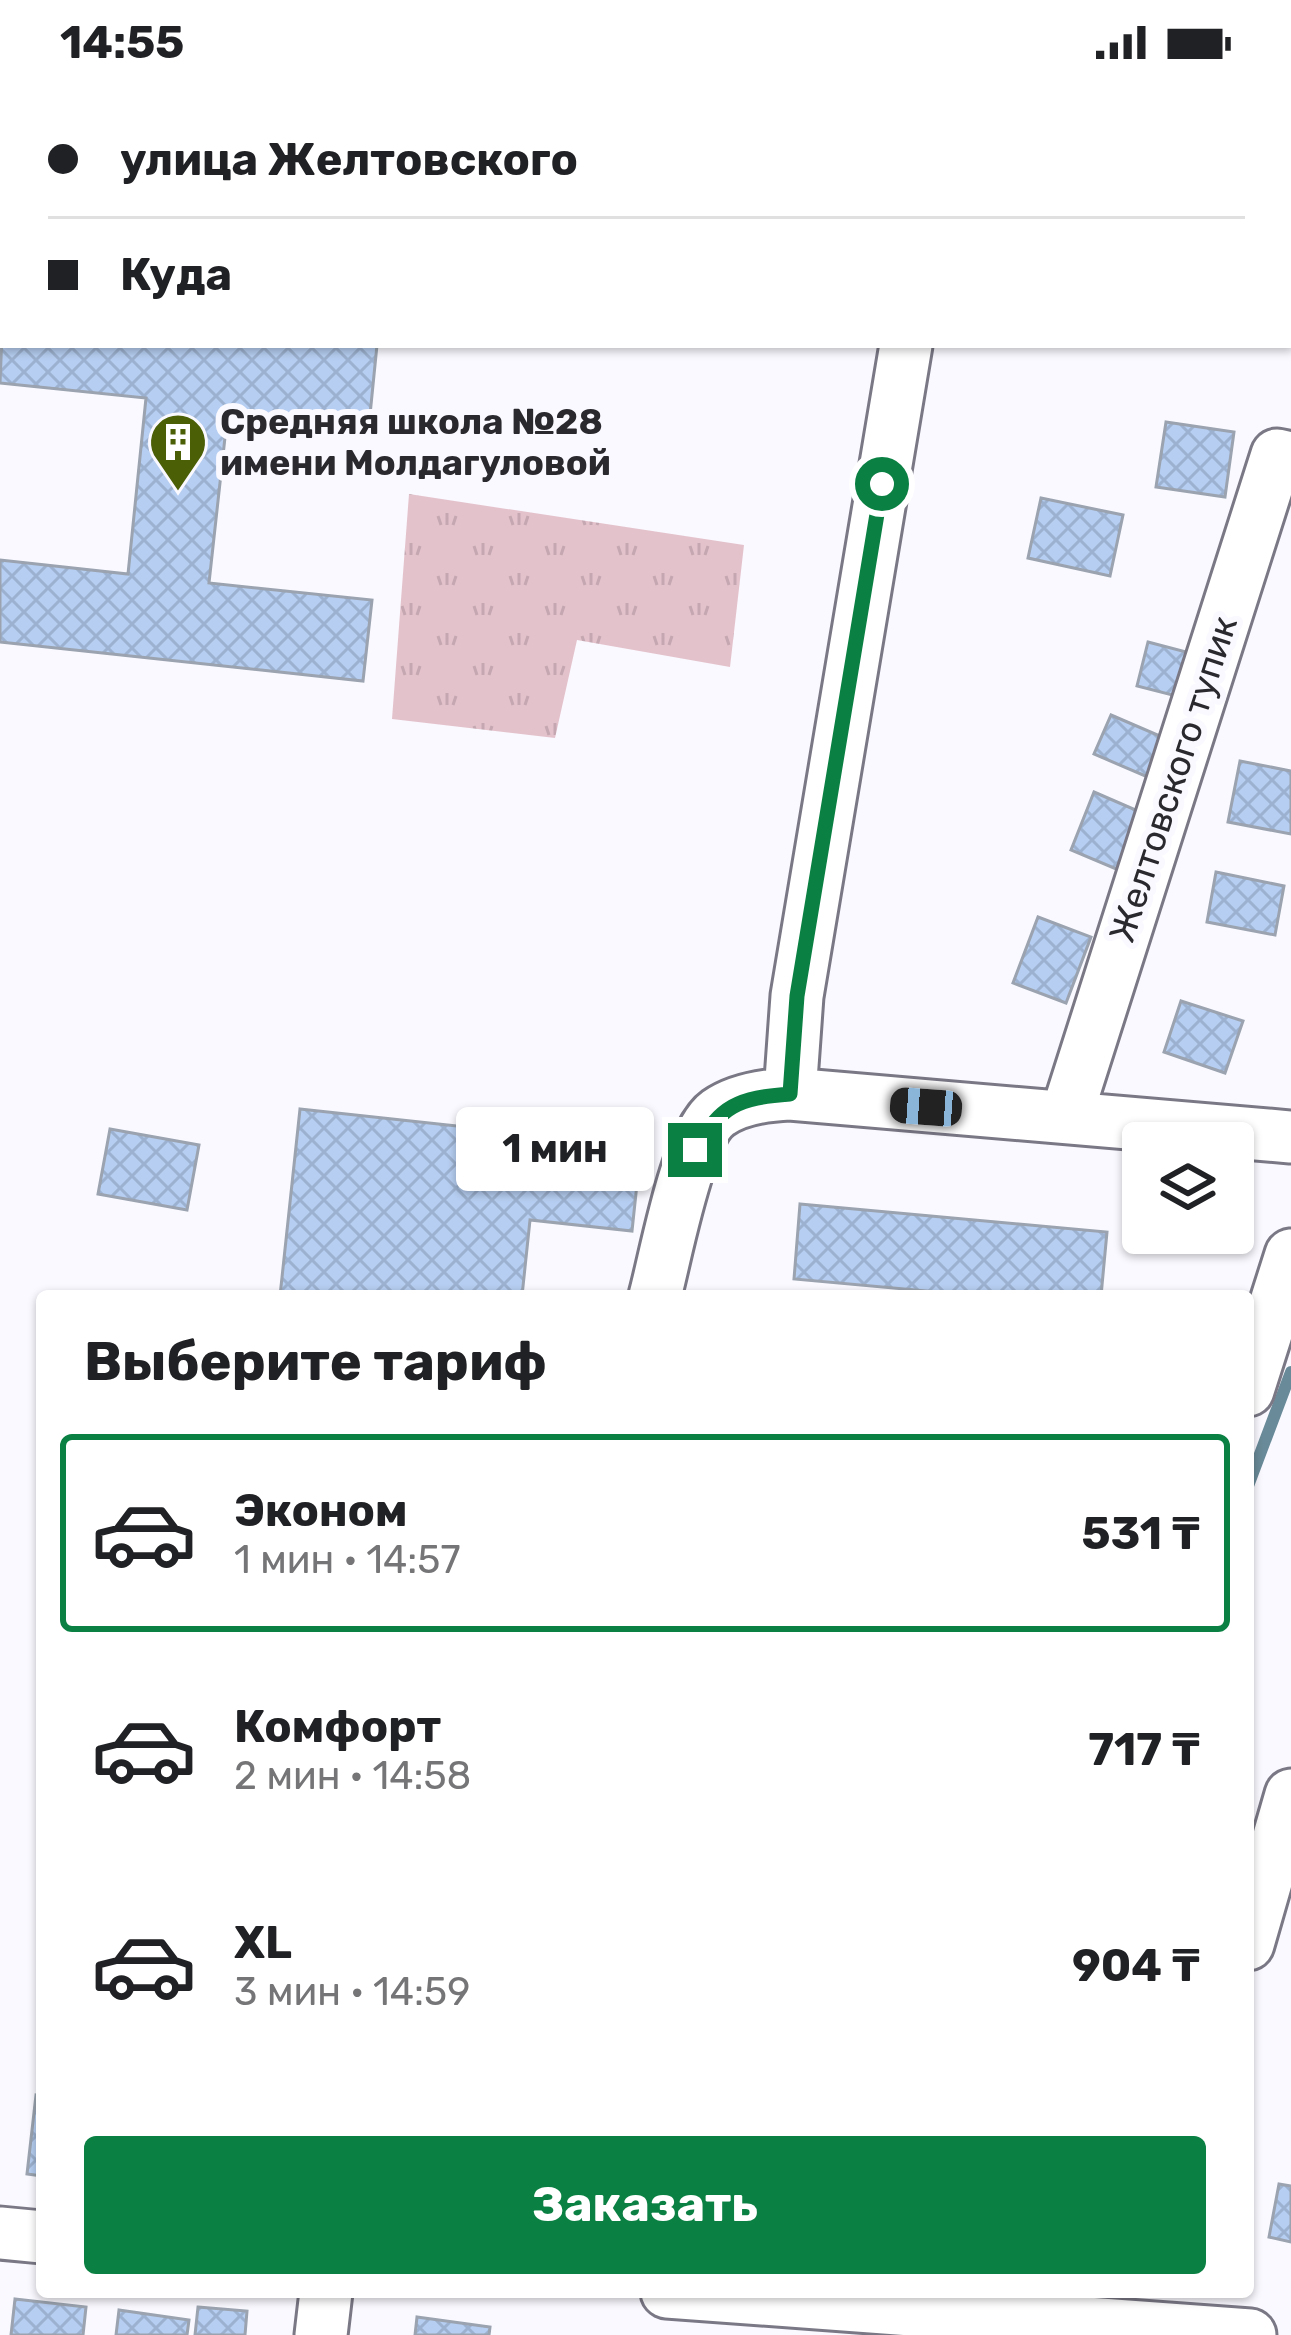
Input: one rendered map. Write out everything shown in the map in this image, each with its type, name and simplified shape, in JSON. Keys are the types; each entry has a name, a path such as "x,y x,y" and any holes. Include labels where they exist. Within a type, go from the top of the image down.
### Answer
{"street":[{"path":"790,1094 797,996 905,348"},
{"name":"Желтовского тупик","path":"1066,1117 1276,455 1291,458"},
{"path":"658,1290 695,1150 716,1114 761,1096 790,1094 1291,1137"},
{"path":"1254,1371 1291,1255"},
{"path":"1254,1918 1286,1823"},
{"path":"0,2233 36,2236"},
{"path":"321,2335 325,2298"},
{"path":"777,2298 1107,2316 1250,2335"}],"green space":[{"path":"409,494 744,545 730,667 577,640 555,738 392,719"}],"building":[{"name":"Средняя школа №28 имени Молдагуловой","path":"1,348 377,348 369,425 228,410 209,583 372,600 363,681 0,642 0,560 128,574 146,398 0,383"},
{"path":"1166,422 1234,432 1225,497 1156,487"},
{"path":"1041,498 1123,515 1110,576 1028,558"},
{"path":"1148,642 1194,654 1184,698 1137,686"},
{"path":"1111,715 1167,739 1150,778 1094,754"},
{"path":"1240,761 1291,771 1291,834 1228,822"},
{"path":"1094,792 1145,814 1121,871 1071,850"},
{"path":"1216,872 1284,886 1275,935 1207,922"},
{"path":"1038,917 1091,937 1066,1003 1013,983"},
{"path":"1181,1001 1243,1021 1225,1073 1164,1052"},
{"path":"300,1109 641,1146 632,1231 530,1220 523,1290 281,1290"},
{"path":"110,1129 199,1145 187,1210 98,1194"},
{"path":"800,1204 1107,1232 1102,1290 915,1290 794,1279"},
{"path":"36,2095 36,2175 27,2174"},
{"path":"1279,2184 1291,2186 1291,2242 1269,2237"},
{"path":"15,2299 86,2307 83,2335 11,2335"},
{"path":"198,2307 247,2311 245,2335 195,2335"},
{"path":"119,2310 189,2320 187,2335 116,2335"},
{"path":"417,2317 490,2327 489,2335 415,2335"}],"waterway":[{"path":"1254,1470 1291,1372"}],"place":[{"name":"Средняя школа №28 имени Молдагуловой","path":"178,493"}],"route":[{"path":"695,1150 716,1114 761,1096 790,1094 797,996 882,484"}]}
